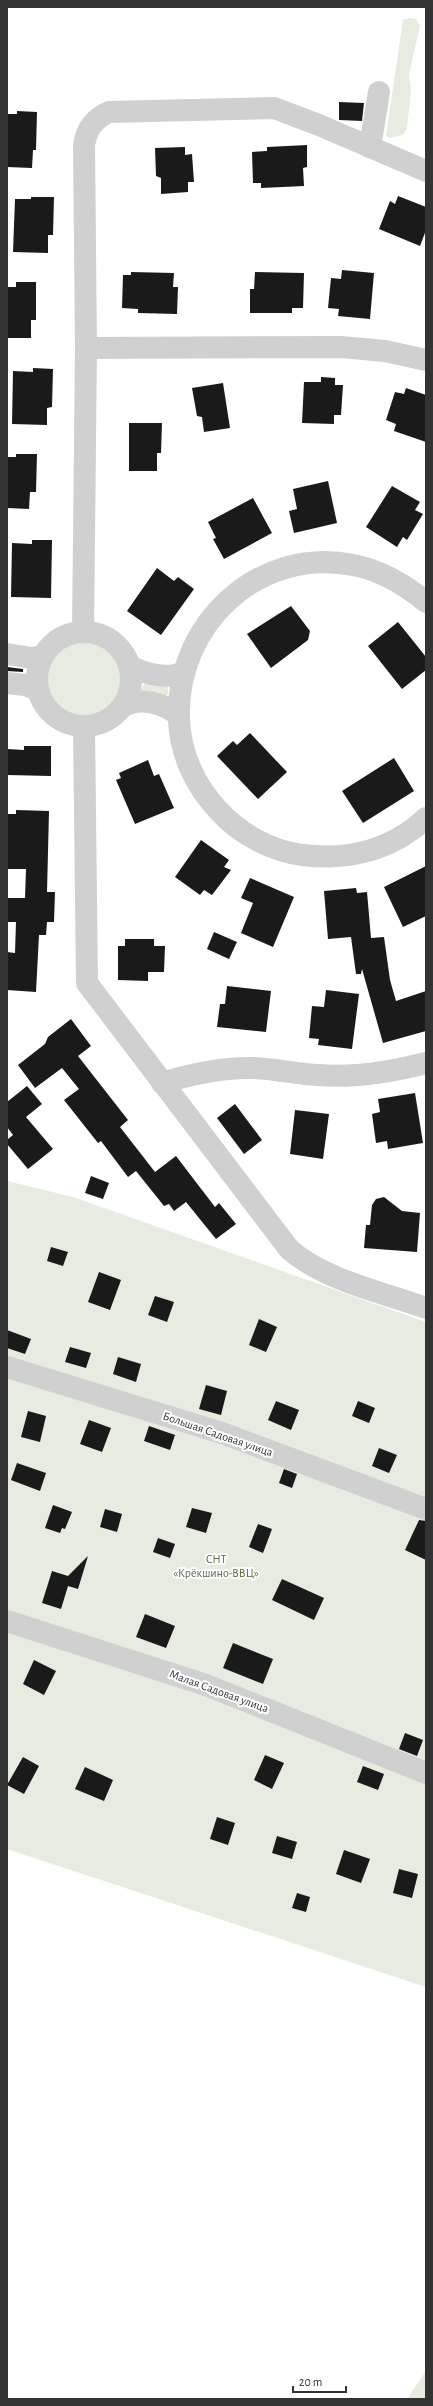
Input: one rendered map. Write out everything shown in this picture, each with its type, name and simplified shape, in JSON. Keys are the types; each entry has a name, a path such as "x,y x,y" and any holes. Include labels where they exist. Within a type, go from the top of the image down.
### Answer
{"street":[{"path":"370,147 379,92"},
{"path":"83,632 86,348 84,145 91,125 98,117 109,112 274,108 426,171"},
{"path":"86,348 341,347 385,351 426,360"},
{"path":"426,602 406,586 380,573 353,564 324,562 295,565 268,574 242,588 220,606 202,628 189,654 183,672 178,704 185,755 195,779 209,801 227,819 247,835 270,847 295,854 320,858 346,856 371,851 395,841 426,818"},
{"path":"124,706 131,686 129,665 116,644 95,633 83,632 60,639 43,656 38,666 38,690 50,712 60,720 71,725 84,727 106,721 124,706 135,701 168,706 179,716"},
{"path":"7,654 32,658 43,656"},
{"path":"129,665 141,671 167,676 177,676 183,672"},
{"path":"7,683 25,685 38,690"},
{"path":"84,727 87,983 289,1249 303,1261 324,1272 426,1308"},
{"path":"162,1083 187,1076 224,1069 254,1068 319,1075 365,1074 404,1069 426,1063"},
{"name":"Большая Садовая улица","path":"7,1367 222,1434 426,1509"},
{"name":"Малая Садовая улица","path":"7,1621 206,1685 426,1773"}],"green space":[{"path":"410,18 416,19 420,26 409,74 411,91 407,128 403,135 389,138 386,136 403,20"},
{"path":"83,642 98,645 110,653 118,665 121,680 118,695 110,707 98,715 83,718 68,715 56,707 48,695 45,680 48,665 56,653 68,645"},
{"path":"147,681 168,686 168,694 165,697 142,695 140,690"},
{"name":"СНТ «Крёкшино-ВВЦ»","path":"7,1181 73,1197 426,1322 426,1987 7,1849"},
{"path":"426,2371 426,2399 407,2399"}],"building":[{"path":"339,102 364,103 362,121 339,120"},
{"path":"17,111 37,112 36,150 33,150 32,168 7,167 7,114 17,114"},
{"path":"307,145 307,167 303,168 304,186 261,188 261,183 253,183 252,152 267,151 267,147"},
{"path":"185,147 185,155 192,154 194,182 188,182 188,192 161,194 161,178 156,176 155,148"},
{"path":"398,196 426,207 426,230 420,246 379,229 390,201 395,204"},
{"path":"31,197 54,197 53,235 48,235 48,253 13,252 15,199 31,199"},
{"path":"342,270 374,273 370,319 338,316 339,309 328,308 331,278 341,279"},
{"path":"131,272 174,273 173,287 178,287 177,314 138,313 138,309 122,308 123,275 131,275"},
{"path":"255,272 304,273 303,308 292,308 292,313 250,313 250,289 254,289"},
{"path":"16,282 36,282 36,320 31,320 31,338 7,338 7,287 16,287"},
{"path":"33,368 53,369 52,407 47,408 47,425 12,424 13,371 33,372"},
{"path":"321,377 335,378 335,385 343,385 341,415 334,415 334,424 302,423 304,382 321,382"},
{"path":"223,383 230,428 204,432 202,417 197,416 192,388"},
{"path":"406,388 426,395 426,442 394,431 396,424 386,420 395,392 404,394"},
{"path":"129,423 162,423 161,453 157,453 157,471 129,471"},
{"path":"16,454 37,454 36,492 30,492 29,509 7,508 7,457 16,457"},
{"path":"328,481 337,523 294,533 289,511 297,509 293,489"},
{"path":"392,486 420,502 415,510 423,514 407,540 403,537 397,547 366,527"},
{"path":"253,498 272,533 224,559 213,539 216,538 208,522"},
{"path":"32,540 52,540 51,598 11,597 12,543 32,544"},
{"path":"157,568 174,581 178,577 194,589 161,635 127,611"},
{"path":"291,606 310,631 308,640 271,668 247,634"},
{"path":"398,622 426,657 426,670 402,689 368,646"},
{"path":"7,667 23,669 23,672 7,671"},
{"path":"250,733 287,772 258,799 217,756 233,741 237,745"},
{"path":"24,746 51,746 51,776 7,775 7,749 24,750"},
{"path":"394,758 414,791 363,823 342,791"},
{"path":"148,760 154,776 159,774 174,808 135,824 116,780 121,778 119,773"},
{"path":"16,810 49,811 47,892 55,892 54,922 47,922 46,935 39,935 36,992 7,990 7,952 15,953 16,922 7,922 7,898 25,898 26,869 7,869 7,814 16,814"},
{"path":"201,840 229,860 224,867 231,870 212,895 204,890 200,895 175,877"},
{"path":"426,866 426,916 403,927 384,887"},
{"path":"250,878 294,897 273,947 241,933 253,903 241,898"},
{"path":"356,888 357,893 367,892 371,938 384,937 390,980 396,1001 426,991 426,1031 383,1043 362,969 361,974 356,974 351,937 328,939 324,891"},
{"path":"214,932 237,942 229,959 207,949"},
{"path":"125,939 154,939 154,946 165,946 164,972 148,972 148,981 118,980 118,946 125,946"},
{"path":"227,986 271,991 266,1032 217,1027 220,1004 225,1004"},
{"path":"326,990 359,994 352,1049 318,1045 319,1039 309,1038 312,1006 324,1007"},
{"path":"71,1019 91,1046 78,1056 128,1120 120,1127 155,1172 176,1156 215,1207 219,1203 236,1224 216,1239 186,1202 174,1211 169,1204 164,1206 136,1171 128,1177 101,1141 98,1143 64,1100 79,1089 62,1068 35,1088 18,1065 45,1044 48,1037"},
{"path":"27,1086 42,1104 26,1117 53,1149 28,1169 7,1144 7,1140 13,1135 7,1127 7,1102"},
{"path":"415,1093 423,1143 388,1149 387,1141 376,1143 372,1114 380,1112 378,1099"},
{"path":"235,1104 262,1140 244,1154 217,1118"},
{"path":"295,1110 329,1114 323,1159 290,1154"},
{"path":"91,1176 109,1183 103,1199 85,1193"},
{"path":"384,1197 402,1211 420,1213 417,1252 364,1248 366,1225 370,1225 372,1205 376,1199"},
{"path":"51,1247 68,1252 63,1266 47,1261"},
{"path":"99,1272 121,1280 110,1310 88,1302"},
{"path":"155,1296 174,1302 167,1322 148,1315"},
{"path":"259,1319 277,1327 266,1352 249,1345"},
{"path":"7,1330 31,1339 25,1354 7,1348"},
{"path":"70,1347 91,1353 86,1368 65,1362"},
{"path":"118,1357 141,1364 136,1382 113,1374"},
{"path":"206,1385 227,1391 221,1415 199,1409"},
{"path":"276,1401 299,1410 291,1430 268,1420"},
{"path":"358,1401 375,1408 369,1423 352,1416"},
{"path":"28,1411 46,1416 40,1442 21,1437"},
{"path":"89,1420 111,1428 102,1452 80,1444"},
{"path":"149,1426 175,1435 170,1450 144,1441"},
{"path":"379,1448 397,1455 389,1473 372,1466"},
{"path":"17,1463 46,1473 40,1491 11,1480"},
{"path":"284,1469 297,1474 292,1488 279,1483"},
{"path":"53,1505 72,1512 65,1529 62,1528 60,1533 45,1528"},
{"path":"192,1508 212,1513 206,1533 186,1527"},
{"path":"105,1509 122,1514 117,1532 100,1527"},
{"path":"419,1520 426,1521 426,1560 405,1550"},
{"path":"258,1524 272,1529 263,1553 249,1547"},
{"path":"158,1538 175,1544 170,1558 153,1552"},
{"path":"88,1556 78,1589 68,1586 61,1609 42,1603 52,1571 68,1576"},
{"path":"282,1579 324,1598 314,1620 272,1600"},
{"path":"145,1614 175,1626 166,1648 136,1637"},
{"path":"233,1643 273,1659 263,1684 223,1668"},
{"path":"34,1660 56,1671 44,1695 23,1684"},
{"path":"405,1733 423,1740 417,1756 399,1749"},
{"path":"265,1755 284,1763 272,1789 254,1780"},
{"path":"23,1757 39,1766 24,1794 7,1785"},
{"path":"363,1766 384,1774 378,1790 357,1782"},
{"path":"85,1767 113,1780 104,1801 75,1789"},
{"path":"217,1817 235,1823 228,1845 210,1839"},
{"path":"277,1836 297,1842 292,1859 272,1853"},
{"path":"344,1850 370,1859 361,1883 336,1874"},
{"path":"399,1869 418,1874 412,1898 393,1893"},
{"path":"297,1893 310,1897 306,1912 292,1908"}]}
